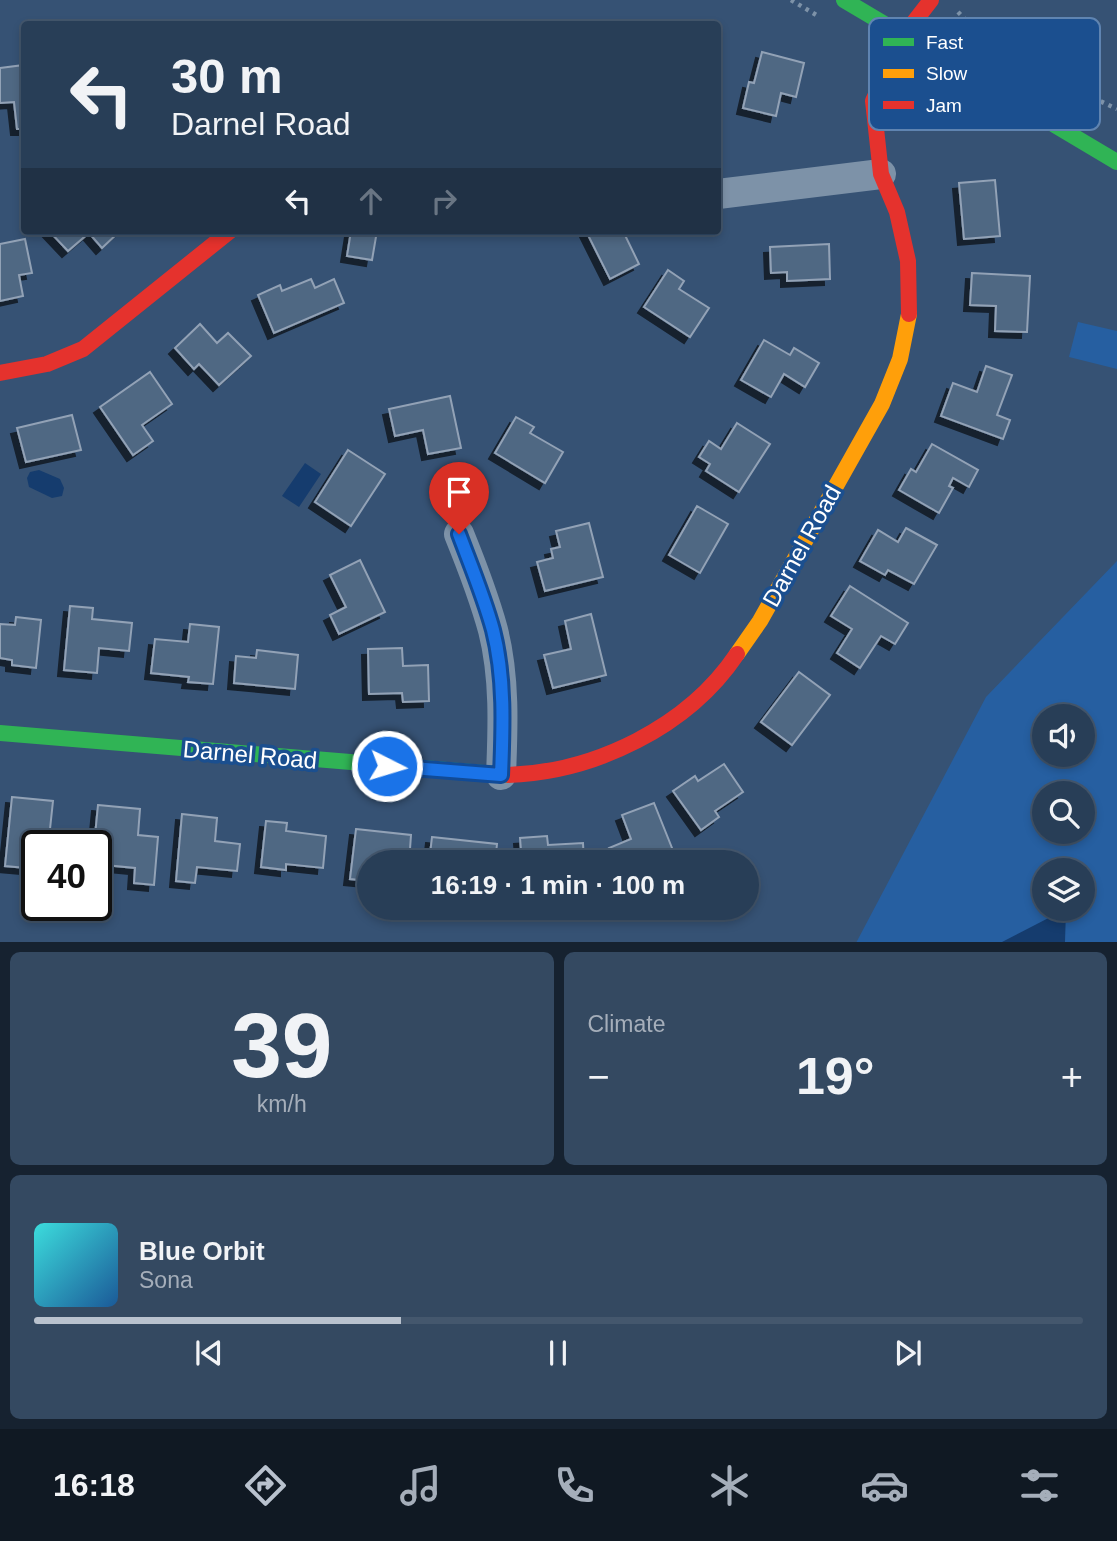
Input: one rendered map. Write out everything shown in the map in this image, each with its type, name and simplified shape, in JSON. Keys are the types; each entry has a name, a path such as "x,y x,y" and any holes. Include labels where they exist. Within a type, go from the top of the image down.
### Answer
{"street":[{"path":"844,0 875,18"},
{"name":"Darnel Road","path":"917,18 931,0"},
{"name":"Darnel Road","path":"0,733 501,775 528,774 586,762 637,741 685,709 728,668 760,621 882,404 900,359 910,310 908,261 898,212 881,174 875,130"},
{"path":"1063,130 1117,162"},
{"path":"721,194 881,174"},
{"path":"0,373 47,364 83,349 225,235"},
{"path":"459,534 494,632 501,687 501,775"}],"path":[{"path":"952,7 963,18"},
{"path":"1100,101 1117,109"}],"shaded area":[{"path":"1078,322 1117,331 1117,369 1069,357"},
{"path":"305,463 321,474 299,507 282,496"},
{"path":"39,470 60,479 64,488 62,496 52,498 29,487 27,478 30,472"},
{"path":"1117,561 1117,942 857,942 986,697"},
{"path":"1043,921 1066,921 1065,942 1002,942"}],"building":[{"path":"762,52 804,63 796,97 781,93 776,116 743,108 749,82 754,83"},
{"path":"21,65 21,129 17,129 14,102 0,103 0,68"},
{"path":"995,180 1000,236 964,239 959,183"},
{"path":"53,235 87,235 68,251"},
{"path":"91,235 116,235 102,248"},
{"path":"350,235 376,235 372,260 347,256"},
{"path":"588,235 625,235 639,264 610,279"},
{"path":"25,239 32,273 19,275 23,296 0,301 0,244"},
{"path":"829,244 830,279 787,281 787,272 771,273 770,247"},
{"path":"668,270 684,281 679,289 709,308 690,337 644,307"},
{"path":"972,273 1030,276 1027,332 995,331 996,306 970,305"},
{"path":"311,279 315,288 334,279 344,303 274,333 258,295 280,285 282,291"},
{"path":"200,324 217,343 228,333 251,356 219,385 199,364 194,369 175,348"},
{"path":"764,340 790,355 794,348 819,363 805,387 784,374 771,397 741,380"},
{"path":"986,366 1012,375 997,415 1010,420 1003,439 941,416 953,383 977,392"},
{"path":"150,372 172,404 142,425 153,441 133,455 100,407"},
{"path":"450,396 461,448 428,454 423,430 395,436 389,409"},
{"path":"72,415 81,450 26,462 17,428"},
{"path":"516,417 534,427 530,433 563,452 545,483 495,453"},
{"path":"737,423 770,444 739,492 706,471 710,464 699,457 709,441 721,449"},
{"path":"932,444 978,470 969,487 953,478 949,486 953,488 939,513 899,490 911,469 916,472"},
{"path":"348,450 385,474 351,526 315,502"},
{"path":"697,506 728,524 700,573 669,555"},
{"path":"589,523 603,577 545,591 537,562 553,558 551,549 560,547 556,531"},
{"path":"906,528 937,545 914,584 888,570 885,575 860,561 878,530 898,542"},
{"path":"360,560 385,612 339,634 330,615 346,607 330,575"},
{"path":"850,586 908,623 895,644 881,636 860,668 837,653 852,629 831,616"},
{"path":"70,606 93,608 92,619 132,623 129,651 99,648 97,673 64,670"},
{"path":"591,614 606,675 553,688 544,655 571,649 565,621"},
{"path":"16,617 41,620 36,668 12,665 12,660 0,658 0,624 15,625"},
{"path":"190,624 219,627 213,684 188,682 189,677 151,673 155,639 188,642"},
{"path":"402,648 403,666 428,665 429,701 403,702 402,693 369,694 368,649"},
{"path":"257,650 298,655 295,689 234,683 236,656 256,658"},
{"path":"799,672 830,695 792,745 761,722"},
{"path":"724,764 743,792 715,811 719,817 701,830 673,791 695,776 698,781"},
{"path":"12,797 53,801 50,829 71,830 21,830 21,868 5,866"},
{"path":"654,803 673,850 610,850 609,848 631,839 622,815"},
{"path":"98,805 140,809 138,835 158,837 154,885 134,883 135,868 112,866 112,830 96,830"},
{"path":"182,814 217,818 215,841 240,844 237,871 197,867 195,883 176,881"},
{"path":"266,821 287,823 286,831 326,836 323,868 286,864 286,870 261,867"},
{"path":"356,829 411,835 410,850 357,850 357,880 350,879"},
{"path":"547,836 548,845 583,843 583,850 521,850 520,838"},
{"path":"432,837 497,844 496,850 430,850"}],"traffic: fast":[{"path":"844,0 874,18"},
{"path":"1063,130 1117,162"},
{"path":"0,733 508,775"}],"traffic: slow":[{"path":"737,654 760,621 882,404 900,359 909,314"}],"traffic: jam":[{"path":"917,18 931,0"},
{"path":"876,130 881,174 897,212 908,261 909,314"},
{"path":"0,373 47,364 83,349 225,235"},
{"path":"508,775 574,765 637,741 666,724 693,703 717,680 737,654"}],"route":[{"path":"387,766 501,775 501,687 494,632 459,534"}]}
